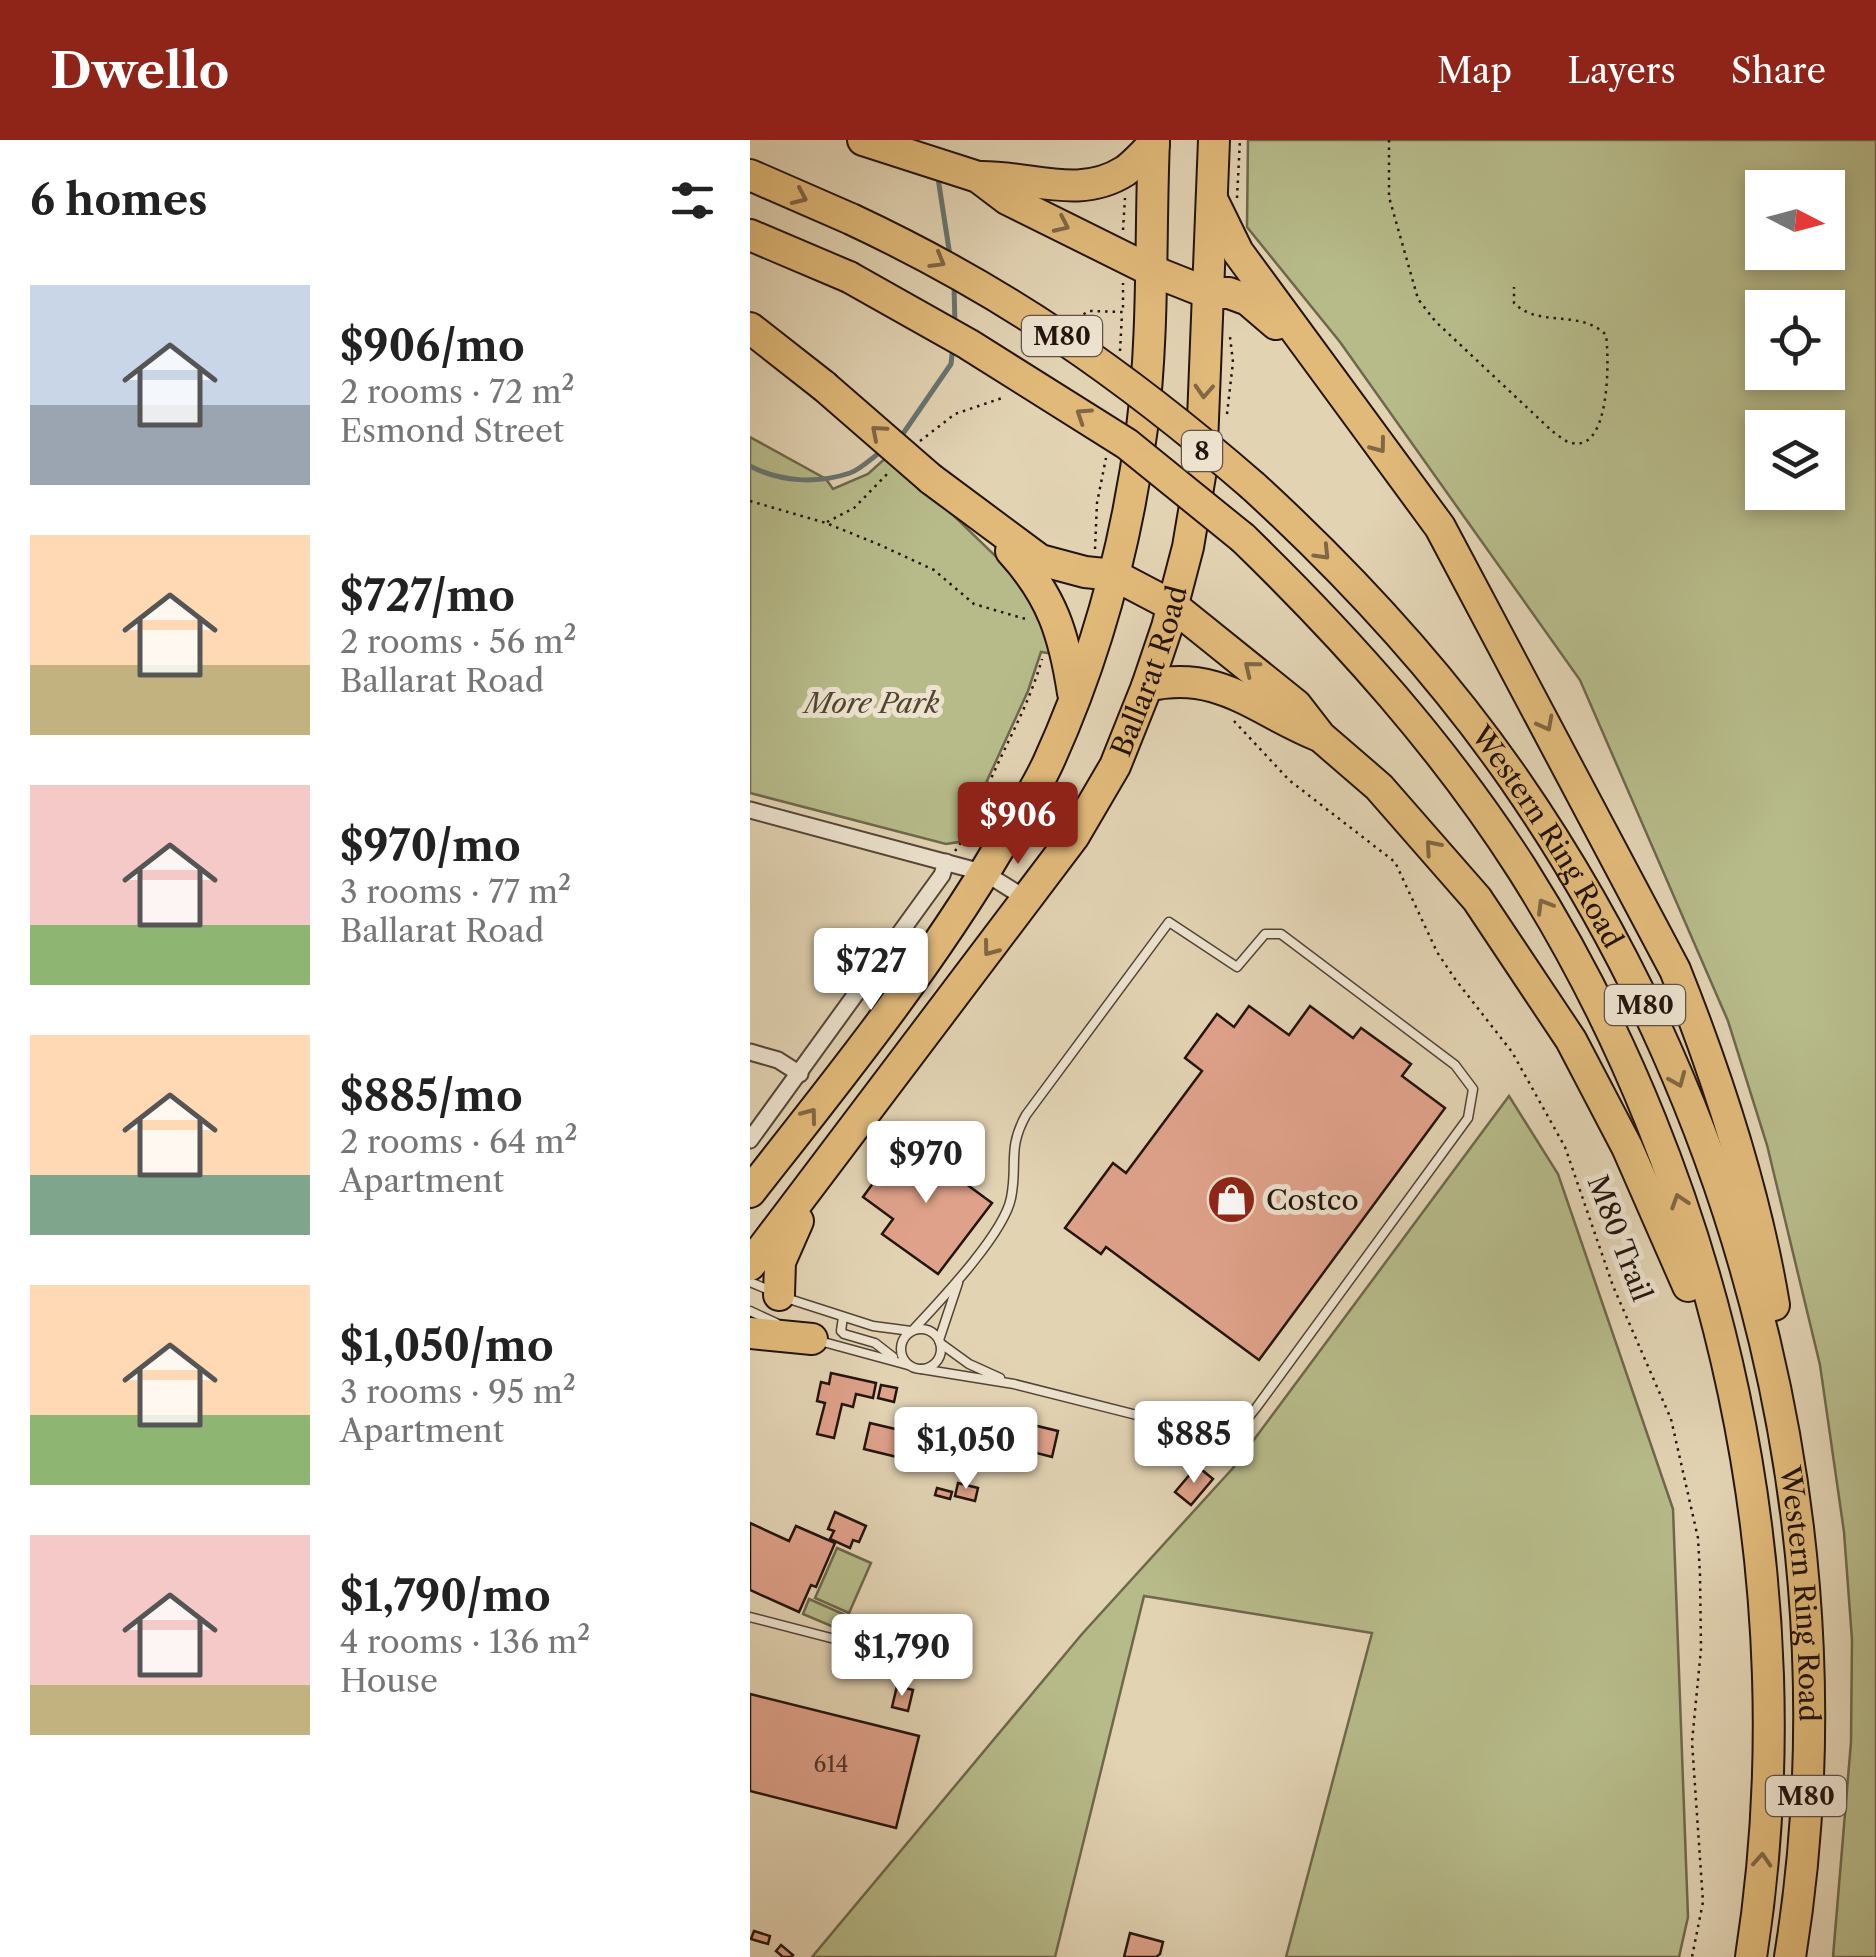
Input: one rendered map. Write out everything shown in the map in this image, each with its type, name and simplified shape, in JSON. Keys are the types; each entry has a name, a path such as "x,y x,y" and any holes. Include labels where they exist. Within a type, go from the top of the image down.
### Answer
{"highway":[{"path":"863,140 978,177 1007,199 1150,270 1208,293 1229,293 1248,300 1321,367"},
{"name":"Ballarat Road","path":"750,1266 1074,836 1115,766 1148,686 1188,547 1201,470 1214,140"},
{"path":"978,177 1003,176 1061,188 1092,185 1126,170 1154,142"},
{"name":"8","path":"750,1192 934,951 1036,786 1074,696 1114,575 1142,427 1148,359 1154,142"},
{"name":"Western Ring Road","path":"750,175 922,252 1011,303 1097,359 1180,423 1303,532 1422,659 1514,778 1586,893 1640,995 1718,1180 1743,1259 1785,1436 1808,1635 1807,1789 1790,1957"},
{"path":"1214,203 1238,252 1440,528 1675,970 1742,1161 1770,1282 1804,1492 1808,1635"},
{"name":"Western Ring Road","path":"750,235 849,277 912,310 1127,444 1243,538 1381,680 1521,868 1610,1027 1652,1122 1714,1316 1741,1429 1764,1614 1768,1762 1761,1877 1751,1957"},
{"path":"750,328 931,479 1040,560 1114,575 1173,606 1296,705 1320,736 1379,787 1477,899 1571,1040 1628,1147 1685,1278 1728,1396 1752,1499"},
{"path":"972,510 1016,556 1053,610 1066,648 1074,696"},
{"path":"1148,686 1179,680 1224,688 1283,721 1320,736"},
{"path":"780,1295 780,1262 827,1164"},
{"path":"750,1333 812,1339"}],"street":[{"path":"750,810 985,872 1028,900"},
{"path":"750,1140 942,875 946,862"},
{"path":"750,1052 778,1060 800,1074"}],"lane":[{"path":"750,1311 812,1339 921,1369 1014,1384 1204,1432 1232,1432 1244,1424 1468,1118 1473,1089 1455,1064 1281,934 1265,934 1237,967 1169,922 1026,1115 1013,1147 1011,1199 1006,1214 900,1347 908,1365"},
{"path":"921,1369 938,1360 962,1274"},
{"path":"750,1282 843,1318 930,1331 969,1364 1014,1384"},
{"path":"843,1318 840,1331 875,1343 896,1360"},
{"path":"750,1617 877,1650"}],"path":[{"path":"1390,140 1389,197 1418,299 1435,322 1552,431 1569,443 1586,441 1597,432 1604,406 1609,356 1606,334 1588,322 1523,313 1514,303 1514,287"},
{"path":"750,501 826,523 919,562 983,608 1020,616 1039,625"},
{"path":"946,862 970,830 1034,690 1045,646"},
{"name":"M80 Trail","path":"1233,720 1289,780 1395,862 1437,952 1512,1052 1565,1147 1613,1286 1671,1419 1695,1523 1700,1575 1701,1649 1692,1742 1703,1868 1702,1902 1692,1957"}],"green space":[{"path":"1248,140 1876,140 1876,1957 1833,1957 1851,1742 1852,1640 1844,1532 1820,1365 1767,1145 1728,1021 1580,680 1340,342 1247,227"},
{"name":"More Park","path":"750,437 826,479 833,489 868,474 890,454 1012,572 1048,621 1054,654 1041,652 1028,691 959,842 946,844 750,793"},
{"path":"1509,1096 1558,1174 1673,1509 1688,1917 1679,1957 1286,1957 1372,1633 1144,1596 1055,1957 812,1957 1082,1634 1233,1468"},
{"path":"837,1548 871,1563 849,1613 815,1598"},
{"path":"809,1599 850,1617 843,1631 803,1614"}],"building":[{"name":"Costco","path":"1249,1006 1289,1035 1310,1006 1353,1038 1361,1028 1411,1064 1402,1076 1445,1108 1259,1360 1106,1247 1101,1254 1065,1228 1113,1163 1126,1173 1202,1071 1185,1058 1217,1014 1234,1027"},
{"path":"905,1139 992,1203 938,1274 882,1234 893,1219 863,1197"},
{"path":"831,1373 876,1383 873,1398 856,1394 853,1407 842,1404 834,1438 817,1434 825,1403 817,1401 821,1382 829,1384"},
{"path":"881,1385 897,1388 894,1402 878,1398"},
{"path":"1000,1417 1058,1431 1052,1457 994,1442"},
{"path":"870,1423 937,1439 930,1465 864,1449"},
{"path":"939,1443 958,1448 953,1467 934,1462"},
{"path":"1197,1466 1213,1479 1191,1505 1175,1492"},
{"path":"958,1483 978,1488 975,1501 955,1496"},
{"path":"937,1488 952,1492 950,1499 935,1495"},
{"path":"835,1512 866,1526 859,1542 853,1540 850,1548 830,1539 834,1531 828,1529"},
{"path":"750,1523 789,1541 796,1526 835,1543 816,1587 811,1585 799,1612 750,1590"},
{"path":"897,1686 913,1690 908,1711 892,1707"},
{"path":"750,1694 919,1736 896,1828 750,1791"},
{"path":"754,1931 770,1936 768,1944 751,1939"},
{"path":"1130,1933 1163,1942 1160,1954 1124,1957"},
{"path":"781,1945 793,1955 791,1957 776,1951"}],"waterway":[{"path":"938,178 950,256"},
{"path":"954,286 955,325"},
{"path":"900,438 951,364 953,346"},
{"path":"750,466 786,478 825,479 854,471 883,450"}],"place":[{"name":"Costco","path":"1231,1200"}]}
